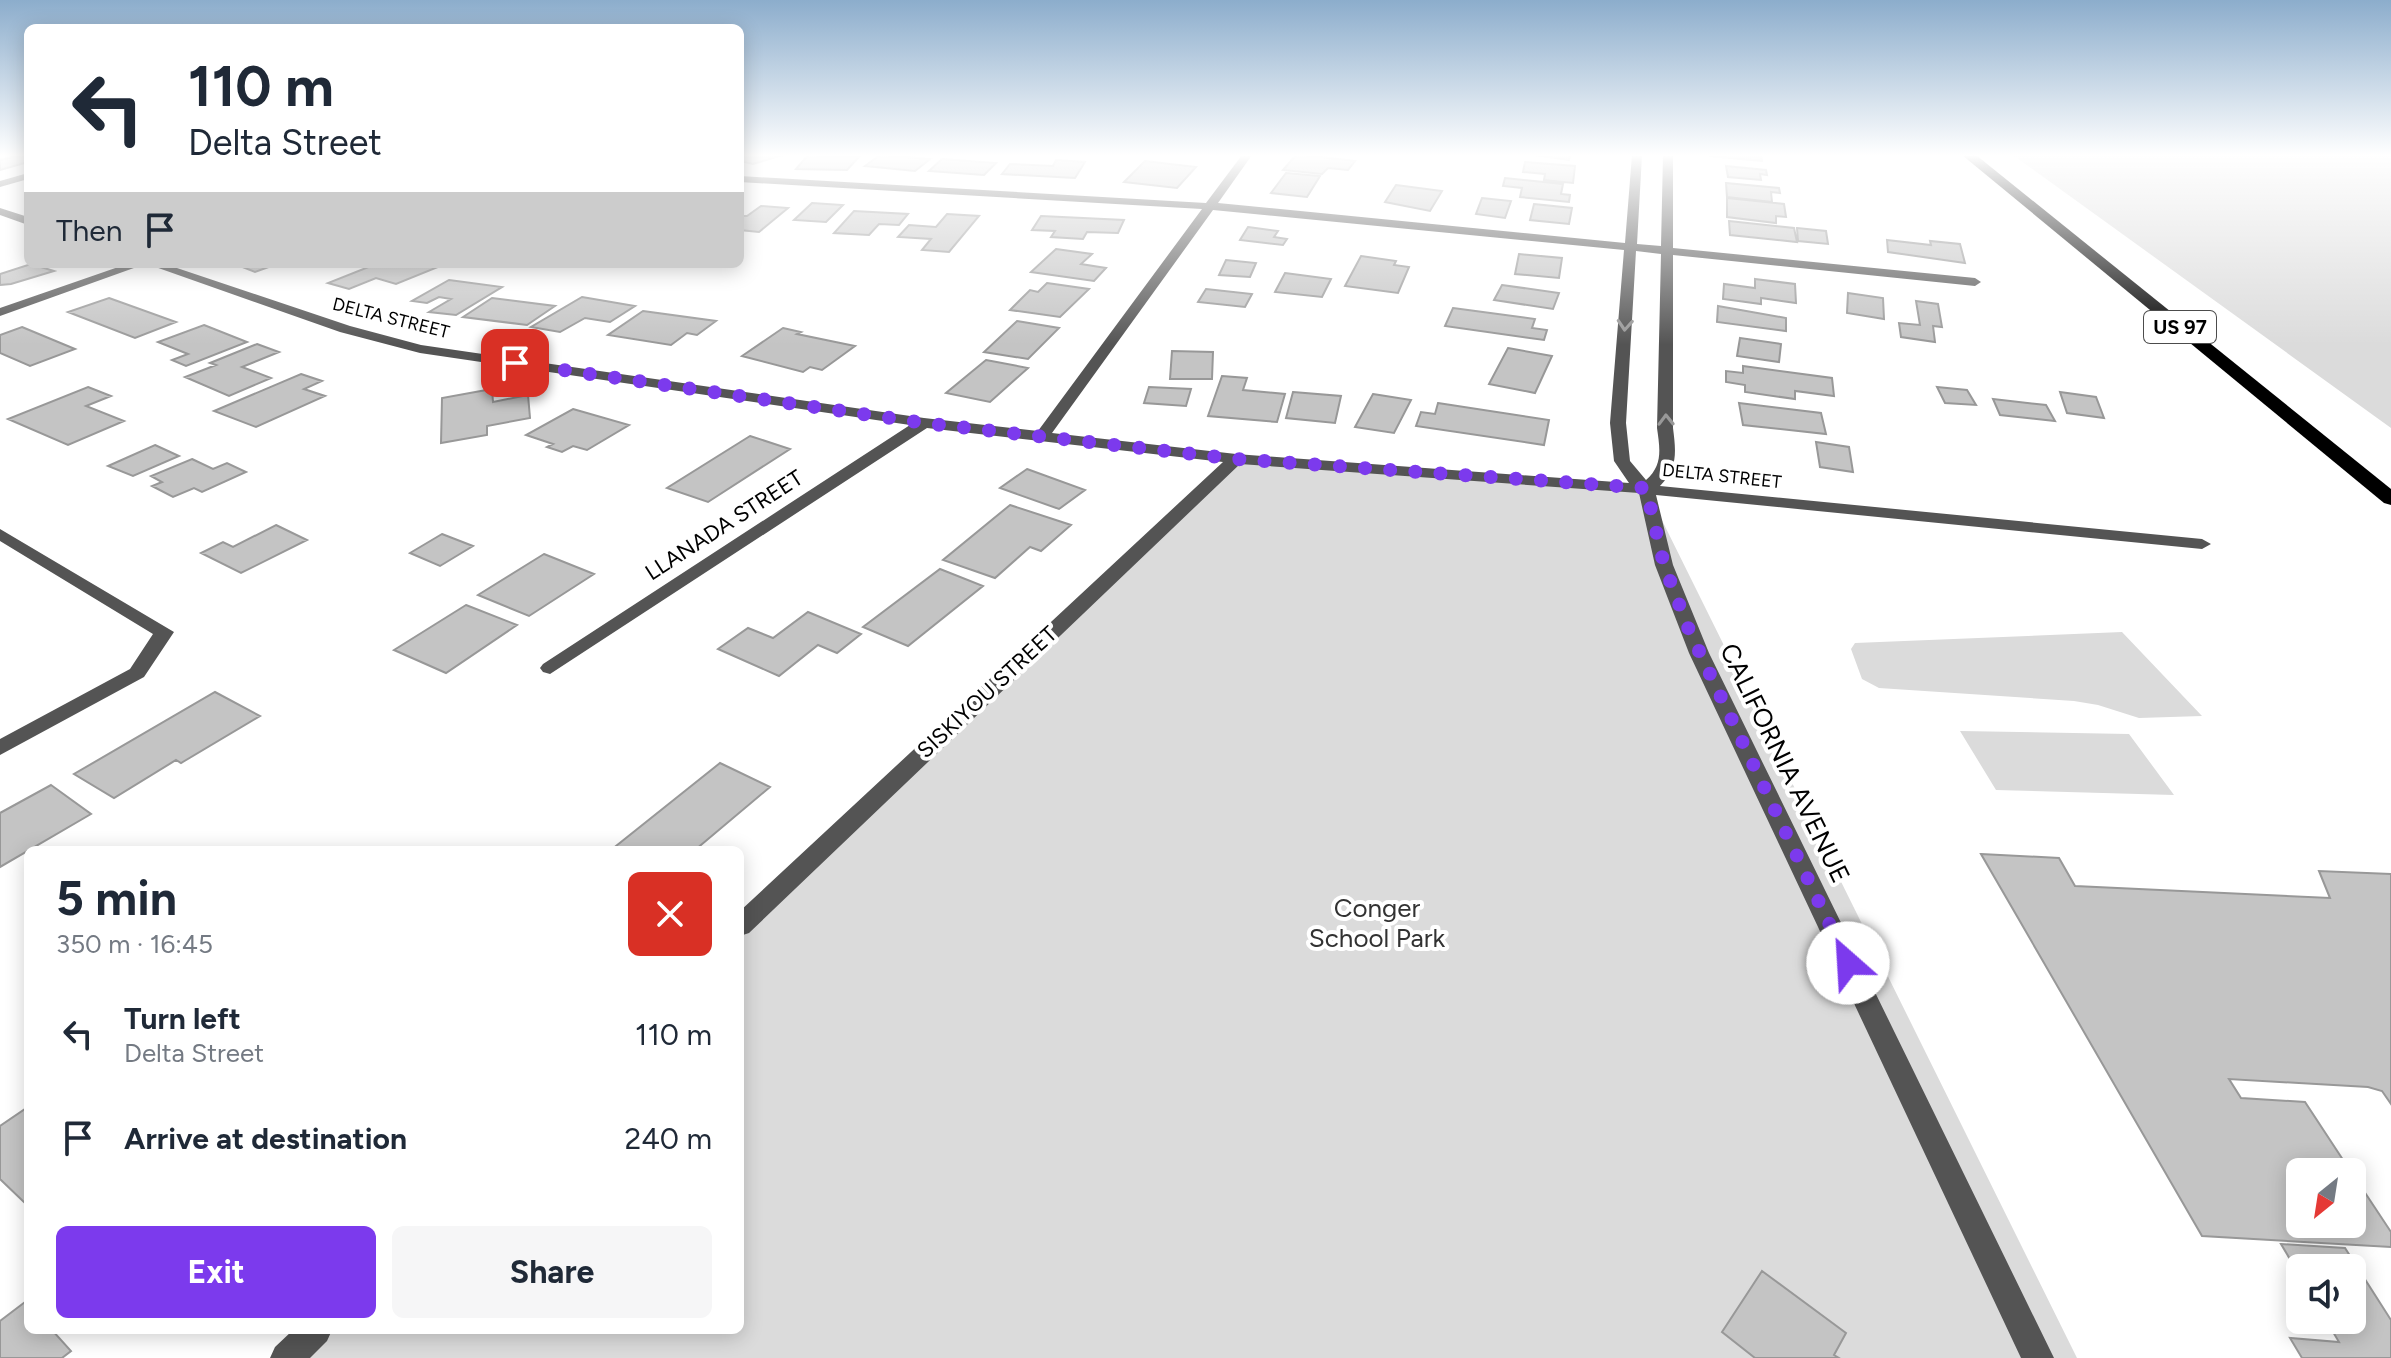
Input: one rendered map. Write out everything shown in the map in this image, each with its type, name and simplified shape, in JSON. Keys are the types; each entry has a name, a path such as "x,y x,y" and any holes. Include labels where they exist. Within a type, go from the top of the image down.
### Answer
{"highway":[{"name":"US 97","path":"2046,218 2391,499"}],"street":[{"path":"1043,435 1200,218"},
{"path":"1336,218 1975,282"},
{"name":"CALIFORNIA AVENUE","path":"1633,218 1618,449 1625,468 1646,488 1664,565 1699,653 2038,1358"},
{"path":"1646,488 1660,479 1669,456 1665,428 1667,218"},
{"path":"0,312 127,268"},
{"name":"DELTA STREET","path":"165,268 345,329 420,349 924,423 1236,459 1646,488 2202,544"},
{"name":"LLANADA STREET","path":"550,668 924,423"},
{"name":"SISKIYOU STREET","path":"744,922 1236,459"},
{"path":"0,534 164,632 137,673 0,748"},
{"path":"286,1358 312,1334"}],"green space":[{"path":"2101,218 2391,218 2391,428"},
{"name":"Conger School Park","path":"1236,459 1646,488 2077,1358 286,1358 312,1334 744,1334 744,924"},
{"path":"2122,632 2202,716 2139,718 2074,701 1879,688 1862,679 1851,649 1855,643"},
{"path":"1960,731 2129,734 2174,795 1996,790"}],"building":[{"path":"744,218 775,218 759,232 744,230"},
{"path":"796,218 830,218 826,222"},
{"path":"847,218 904,218 899,225 879,224 869,235 834,233"},
{"path":"943,218 977,218 949,252 922,250 931,239 898,237 909,225 936,227"},
{"path":"1039,218 1124,220 1118,233 1087,232 1083,239 1051,237 1055,231 1032,230"},
{"path":"1530,218 1570,218 1569,224"},
{"path":"1738,218 1776,218 1776,223"},
{"path":"1729,221 1794,228 1797,242 1730,235"},
{"path":"1248,227 1278,231 1274,237 1287,239 1283,245 1240,240"},
{"path":"1797,228 1826,231 1828,244 1798,241"},
{"path":"1887,240 1931,245 1930,241 1960,244 1965,263 1888,252"},
{"path":"1056,249 1092,254 1081,264 1106,268 1094,281 1031,272"},
{"path":"1519,254 1562,258 1559,278 1515,274"},
{"path":"1361,256 1396,261 1394,265 1409,267 1398,293 1345,286"},
{"path":"1226,260 1256,263 1250,277 1219,275"},
{"path":"24,266 54,271 0,285 0,274"},
{"path":"245,268 266,268 255,272"},
{"path":"366,268 436,268 396,284 376,278 349,289 328,283"},
{"path":"1285,273 1331,279 1322,297 1275,292"},
{"path":"1755,279 1795,284 1796,303 1761,298 1761,304 1723,299 1724,284 1755,288"},
{"path":"449,280 502,287 456,315 429,312 451,299 439,297 427,303 412,301"},
{"path":"1047,283 1089,289 1060,317 1010,310 1030,290 1038,292"},
{"path":"1502,285 1559,293 1553,309 1494,300"},
{"path":"1206,289 1252,294 1245,307 1198,302"},
{"path":"1848,293 1883,298 1884,319 1847,313"},
{"path":"582,297 635,306 610,322 585,318 560,332 531,327"},
{"path":"109,298 176,322 135,338 68,312"},
{"path":"492,298 555,306 527,325 463,317"},
{"path":"1916,301 1938,304 1942,327 1933,326 1935,342 1901,337 1899,323 1920,325"},
{"path":"1718,306 1786,318 1786,331 1717,322"},
{"path":"1453,308 1535,319 1532,328 1547,330 1544,340 1445,326"},
{"path":"643,311 716,321 697,335 687,333 671,345 608,335"},
{"path":"1017,321 1059,328 1028,359 984,352"},
{"path":"204,325 247,342 186,366 172,360 188,354 158,342"},
{"path":"22,327 75,349 30,366 0,353 0,335"},
{"path":"783,328 801,332 797,334 855,346 822,370 810,367 803,372 742,356"},
{"path":"1740,338 1781,344 1779,362 1737,356"},
{"path":"257,344 279,352 242,367 271,378 229,396 185,377 216,365 210,363"},
{"path":"1508,348 1552,356 1535,393 1489,384"},
{"path":"1172,351 1213,352 1212,379 1170,379"},
{"path":"986,360 1028,368 990,402 946,393"},
{"path":"1743,366 1832,378 1834,396 1795,391 1795,399 1745,392 1745,385 1726,382 1726,371 1743,373"},
{"path":"301,374 322,381 304,389 325,396 256,427 214,411"},
{"path":"1222,376 1247,378 1243,390 1285,394 1277,422 1208,416"},
{"path":"88,387 111,396 86,406 124,421 68,445 8,419"},
{"path":"1149,387 1191,389 1186,406 1144,403"},
{"path":"1937,387 1967,390 1976,405 1945,403"},
{"path":"492,389 493,402 528,395 530,418 487,426 487,435 441,443 442,398"},
{"path":"1293,392 1341,396 1335,423 1286,418"},
{"path":"2060,392 2096,397 2104,418 2067,413"},
{"path":"1373,394 1411,400 1394,433 1355,427"},
{"path":"1993,399 2046,405 2055,421 2000,415"},
{"path":"1438,403 1549,420 1544,445 1416,426 1421,412 1435,414"},
{"path":"1739,403 1821,413 1826,434 1743,425"},
{"path":"573,409 629,425 587,450 573,446 562,452 547,447 553,444 526,435"},
{"path":"750,436 790,449 708,502 667,488"},
{"path":"1816,442 1849,447 1853,472 1820,467"},
{"path":"155,445 179,456 133,476 108,466"},
{"path":"192,459 213,469 227,463 246,472 202,492 194,488 173,497 152,486 162,482 151,476"},
{"path":"1027,469 1085,490 1059,509 1000,488"},
{"path":"1010,505 1071,525 1041,551 1030,547 995,578 943,560"},
{"path":"276,525 307,540 241,573 201,553 223,542 233,547"},
{"path":"442,534 473,546 440,566 410,553"},
{"path":"544,554 594,574 529,616 478,595"},
{"path":"940,569 983,586 908,646 863,627"},
{"path":"466,605 517,625 446,673 394,650"},
{"path":"808,612 861,634 837,653 818,645 779,676 718,649 748,628 773,638"},
{"path":"215,692 260,716 181,763 176,760 114,798 74,774"},
{"path":"720,763 770,787 700,846 616,846"},
{"path":"51,785 91,814 36,846 24,846 24,853 0,867 0,813"},
{"path":"1981,854 2059,858 2075,886 2330,898 2319,871 2391,874 2391,1104 2382,1091 2368,1087 2229,1079 2241,1098 2305,1102 2342,1158 2286,1158 2286,1238 2366,1238 2366,1194 2391,1232 2391,1247 2202,1236"},
{"path":"24,1110 24,1202 0,1179 0,1126"},
{"path":"2281,1244 2345,1248 2349,1254 2287,1254"},
{"path":"1762,1271 1846,1333 1834,1355 1839,1358 1755,1358 1722,1332"},
{"path":"2366,1281 2391,1320 2391,1358 2302,1358 2290,1338 2339,1342 2334,1334 2366,1334"},
{"path":"24,1303 24,1334 56,1334 71,1351 62,1358 0,1358 0,1321"}],"route":[{"path":"515,363 924,423 1236,459 1646,488 1664,565 1679,607 1848,963"}]}
